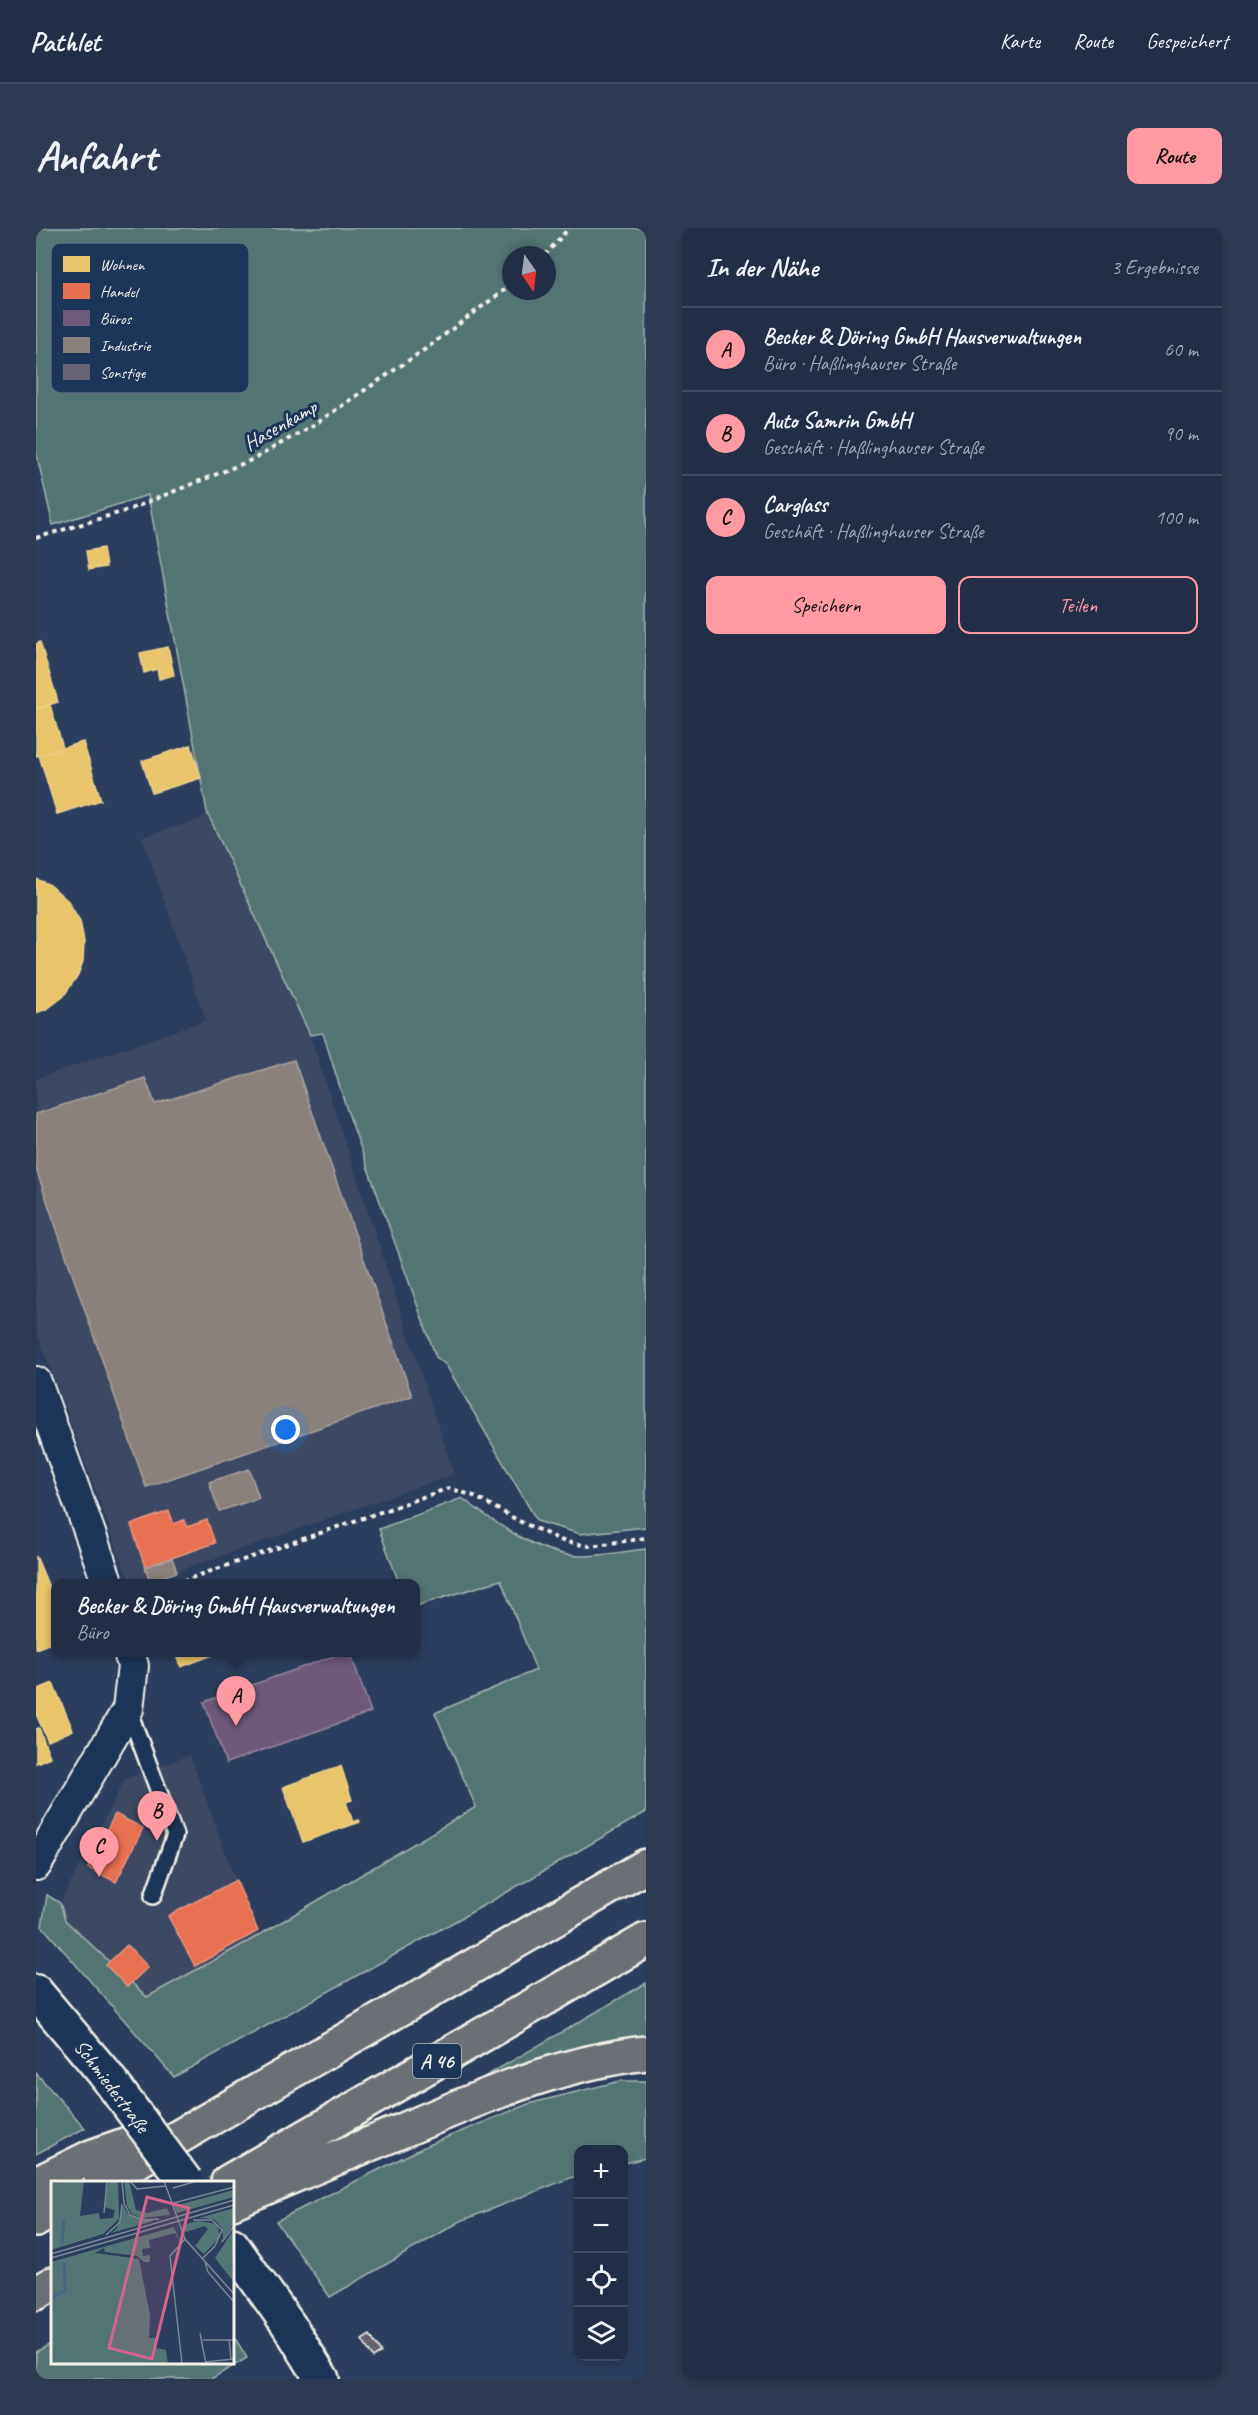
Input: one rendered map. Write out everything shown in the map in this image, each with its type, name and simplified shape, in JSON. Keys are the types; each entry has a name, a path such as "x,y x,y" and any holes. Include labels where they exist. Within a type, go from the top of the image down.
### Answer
{"highway":[{"path":"102,2181 646,1866"},
{"name":"A 46","path":"230,2181 646,1940"},
{"path":"234,2201 454,2108 522,2083 582,2064 646,2053"},
{"path":"36,2184 92,2157 229,2108"},
{"path":"36,2220 51,2211"},
{"path":"36,2294 51,2285"}],"main road":[{"name":"Schmiedestraße","path":"36,1992 105,2074 185,2181"},
{"path":"234,2248 254,2274 313,2376"}],"street":[{"path":"36,1382 106,1579"},
{"path":"36,1865 129,1709 133,1666 130,1657"}],"lane":[{"path":"129,1709 175,1835 153,1896"}],"path":[{"path":"552,246 569,228"},
{"name":"Hasenkamp","path":"36,538 128,510 254,459 318,422 424,350 502,292"},
{"path":"188,1579 449,1488 474,1496 519,1521 565,1542 590,1546 646,1538"}],"shaded area":[{"path":"207,812 310,1035 454,1474 155,1579 129,1579 36,1329 36,1079 206,1020 142,837 201,819"},
{"path":"190,1755 256,1937 147,1997 64,1919 60,1903 125,1779"}],"green space":[{"path":"36,228 646,228 646,1527 580,1534 537,1521 446,1365 436,1357 347,1110 323,1033 310,1035 207,812 148,495 53,525 36,452"},
{"path":"462,1498 503,1527 550,1551 581,1556 646,1549 646,1812 497,1898 174,2077 42,1926 47,1895 60,1903 65,1920 147,1997 256,1937 476,1807 435,1713 536,1670 501,1580 420,1605 420,1579 398,1579 379,1529"},
{"path":"646,1983 646,2040 467,2087"},
{"path":"36,2073 85,2128 36,2154"},
{"path":"620,2081 646,2081 646,2158 628,2162 628,2145 574,2145 574,2177 461,2221 330,2297 276,2221 428,2145 528,2104"},
{"path":"234,2337 247,2358 211,2379 36,2379 36,2352 51,2344 51,2364 234,2364"}],"building: Wohnen":[{"path":"103,548 106,567 89,570 86,551"},
{"path":"40,642 58,702 36,709 36,644"},
{"path":"168,647 174,675 159,679 157,669 144,673 140,653"},
{"path":"50,705 63,748 36,756 36,709"},
{"path":"83,742 101,800 57,814 39,755"},
{"path":"191,745 201,778 152,793 142,761"},
{"path":"36,879 50,885 68,901 80,921 84,942 83,961 78,975 63,997 47,1009 36,1013"},
{"path":"36,1556 51,1592 51,1643 36,1649"},
{"path":"178,1657 208,1657 181,1667"},
{"path":"53,1683 73,1730 48,1741 36,1714 36,1690"},
{"path":"39,1728 50,1757 36,1763 36,1729"},
{"path":"341,1766 352,1800 346,1802 353,1822 359,1820 360,1822 303,1842 283,1787"}],"building: Handel":[{"path":"169,1511 174,1524 184,1520 187,1527 207,1520 215,1543 145,1567 131,1525"},
{"path":"115,1814 143,1828 116,1882 88,1868"},
{"path":"236,1880 258,1931 195,1966 168,1916"},
{"path":"127,1945 148,1967 127,1987 106,1965"}],"building: Büros":[{"path":"331,1657 352,1657 371,1712 226,1763 204,1702"}],"building: Industrie":[{"path":"294,1060 412,1396 146,1487 36,1169 36,1114 145,1078 155,1104"},
{"path":"249,1469 259,1498 219,1511 209,1482"},
{"path":"172,1558 177,1572 149,1579 145,1567"}],"building: Sonstige":[{"path":"370,2335 381,2353 373,2358 362,2340"}],"place":[{"name":"Becker & Döring GmbH Hausverwaltungen","path":"236,1726"},
{"name":"Auto Samrin GmbH","path":"157,1841"},
{"name":"Carglass","path":"99,1877"}]}
